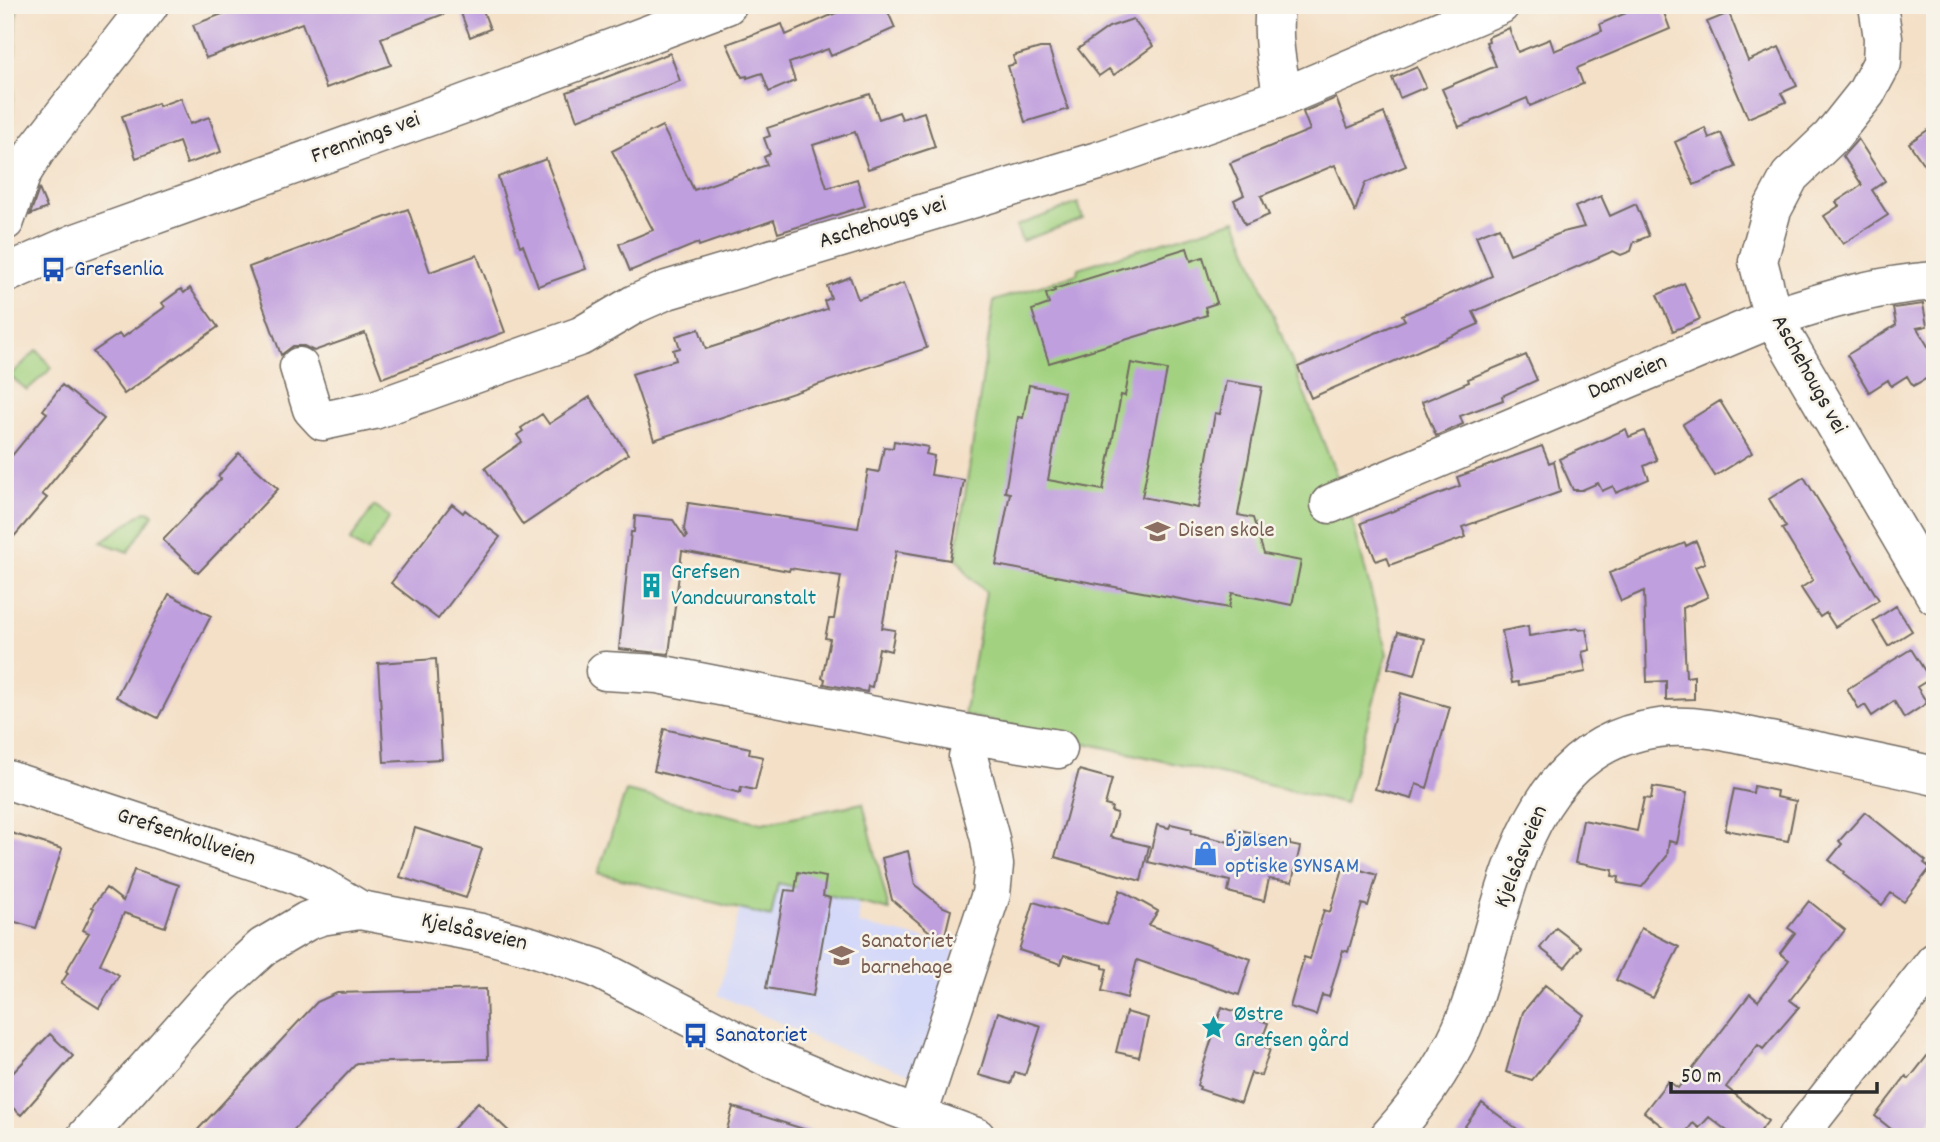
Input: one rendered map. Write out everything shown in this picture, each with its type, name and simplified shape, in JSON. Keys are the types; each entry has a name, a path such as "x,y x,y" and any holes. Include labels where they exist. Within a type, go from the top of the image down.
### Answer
{"street":[{"path":"5,221 22,173 37,149 149,5"},
{"name":"Frennings vei","path":"6,272 88,239 436,114 727,5"},
{"path":"1275,5 1275,58 1283,97"},
{"name":"Aschehougs vei","path":"299,368 312,409 323,421 373,410 581,336 635,304 667,290 1098,161 1283,97 1500,5"},
{"name":"Aschehougs vei","path":"1878,5 1883,38 1882,63 1866,93 1831,137 1790,176 1772,210 1758,261 1773,318 1935,595"},
{"name":"Damveien","path":"1329,504 1773,318 1835,297 1900,283 1935,281"},
{"path":"605,671 658,674 1058,749"},
{"name":"Kjelsåsveien","path":"1389,1137 1430,1085 1457,1040 1469,1012 1516,861 1536,813 1563,778 1595,751 1619,739 1648,730 1700,729 1935,776"},
{"path":"918,1115 990,894 994,865 990,839 968,757 973,734"},
{"name":"Grefsenkollveien","path":"5,779 294,874 360,910"},
{"name":"Kjelsåsveien","path":"86,1137 220,986 263,947 307,921 360,910 481,933 596,968 765,1056 824,1081 976,1137"},
{"path":"1797,1137 1935,962"}],"shaded area":[{"name":"Sanatoriet barnehage","path":"758,837 858,882 859,924 956,946 921,1067 910,1074 827,1044 718,995"}],"green space":[{"path":"5,5 17,5 10,162 5,180"},
{"path":"1078,203 1083,219 1022,241 1016,226"},
{"name":"Disen skole","path":"1236,220 1349,507 1387,654 1345,803 964,715 986,592 968,575 956,556 994,301 1077,274 1078,268"},
{"path":"37,350 52,368 27,390 10,376"},
{"path":"374,506 390,517 367,552 350,541"},
{"path":"145,511 153,515 128,552 101,542"},
{"path":"626,791 762,823 863,803 889,910 778,883 771,917 598,873"}],"building":[{"path":"246,5 481,5 490,29 470,37 459,8 381,38 391,65 326,88 302,23 206,58 193,25"},
{"path":"854,5 885,5 895,28 831,56 828,49 789,63 795,81 769,92 762,73 742,77 727,44 782,24 786,35"},
{"path":"1623,5 1661,5 1670,29 1577,68 1583,84 1530,106 1527,98 1459,127 1442,89 1496,66 1486,42 1489,41 1488,37 1509,28 1518,52 1550,39 1554,51 1602,31 1600,24 1626,13"},
{"path":"1729,13 1748,61 1779,47 1797,86 1781,93 1786,102 1748,118 1707,22"},
{"path":"1133,19 1153,46 1114,75 1109,69 1099,76 1078,49 1109,27"},
{"path":"1049,48 1068,109 1025,122 1008,66 1015,64 1013,56"},
{"path":"670,53 680,81 577,120 567,92"},
{"path":"1417,67 1426,87 1400,98 1392,78"},
{"path":"870,94 879,119 899,112 902,119 924,112 935,147 868,169 855,132 813,145 827,188 857,179 865,206 778,233 774,220 699,246 698,243 630,271 619,244 653,230 612,151 662,126 694,190 767,165 764,157 770,154 764,138 770,136 767,128"},
{"path":"181,98 190,124 209,117 221,152 187,164 179,142 136,158 122,116"},
{"path":"1336,98 1348,128 1384,113 1406,166 1365,183 1355,212 1335,165 1261,196 1269,215 1245,225 1234,200 1244,195 1230,163 1310,130 1303,112"},
{"path":"1935,125 1935,181 1909,143"},
{"path":"1705,128 1709,138 1721,133 1736,167 1694,185 1675,142"},
{"path":"1858,139 1885,181 1872,190 1888,215 1843,244 1824,216 1839,206 1836,202 1862,185 1843,156"},
{"path":"546,159 586,269 538,286 523,245 520,246 498,177"},
{"path":"39,189 47,208 30,215"},
{"path":"1601,196 1610,216 1636,204 1649,236 1634,242 1631,251 1621,255 1613,251 1473,312 1479,324 1311,398 1298,367 1405,320 1402,315 1492,276 1476,236 1499,227 1510,254 1563,232 1584,227 1575,207"},
{"path":"408,209 430,272 477,255 505,332 382,378 365,333 314,351 304,346 293,346 281,355 249,267"},
{"path":"1187,248 1191,261 1203,257 1217,303 1205,307 1207,315 1049,363 1032,310 1049,304 1046,294 1055,291 1054,289"},
{"path":"850,277 858,299 904,283 927,348 654,440 632,374 676,360 673,350 680,348 676,336 699,329 706,349 827,309 824,301 831,298 827,286"},
{"path":"1684,283 1700,319 1673,331 1657,295"},
{"path":"190,288 218,327 124,394 93,352 119,334 122,338 165,307 162,303 181,289 184,293"},
{"path":"1923,304 1927,326 1917,328 1935,358 1935,374 1913,386 1907,376 1891,386 1888,380 1869,392 1847,355 1896,325 1893,308"},
{"path":"1526,355 1537,380 1502,396 1503,400 1460,416 1463,424 1436,436 1422,402"},
{"path":"1131,363 1167,370 1142,497 1198,508 1215,413 1220,414 1226,381 1262,387 1238,515 1253,518 1264,554 1301,561 1292,605 1232,593 1229,608 996,565 1010,493 1005,492 1018,417 1023,418 1029,385 1064,392 1048,480 1103,490 1121,395 1125,396"},
{"path":"62,385 104,419 42,494 47,498 5,547 5,464 47,413 43,410"},
{"path":"590,397 628,454 523,525 485,468 522,442 517,435 523,431 521,428 542,414 549,424"},
{"path":"1720,401 1752,453 1715,476 1683,424"},
{"path":"1626,429 1629,437 1644,431 1657,460 1644,466 1649,479 1616,493 1613,486 1602,491 1598,483 1582,490 1573,490 1559,459"},
{"path":"894,441 928,447 926,454 934,456 931,475 964,480 950,560 896,551 882,628 895,630 891,651 879,648 872,687 868,686 867,692 824,684 825,679 822,678 830,639 825,638 829,619 834,619 841,576 790,568 789,571 682,551 669,654 619,649 635,516 673,520 685,538 688,503 858,528 868,470 879,472 884,447 893,448"},
{"path":"1542,446 1549,463 1554,461 1560,492 1462,527 1466,537 1390,565 1387,557 1376,561 1361,523 1460,486 1457,477"},
{"path":"239,453 278,489 198,573 163,540 221,479 218,476"},
{"path":"1804,477 1879,600 1835,627 1826,613 1820,617 1801,588 1813,580 1782,529 1786,527 1769,499"},
{"path":"452,504 463,513 465,510 500,537 438,619 391,583"},
{"path":"1696,541 1705,563 1695,567 1708,597 1683,608 1686,677 1694,676 1694,699 1666,700 1666,681 1647,682 1644,591 1621,601 1609,573"},
{"path":"169,594 211,616 158,718 116,697"},
{"path":"1896,606 1912,631 1888,646 1873,621"},
{"path":"1528,626 1529,636 1586,629 1590,650 1582,652 1586,672 1519,685 1518,682 1512,683 1502,631"},
{"path":"1398,632 1425,639 1415,675 1388,668"},
{"path":"1911,649 1930,679 1917,687 1927,703 1904,718 1894,701 1872,716 1865,705 1859,709 1847,689"},
{"path":"436,659 442,759 384,762 378,663"},
{"path":"1401,693 1450,707 1427,788 1416,784 1412,799 1375,789"},
{"path":"664,729 750,748 749,754 763,757 755,790 741,787 740,793 654,771"},
{"path":"1079,770 1112,779 1105,805 1112,807 1111,811 1117,813 1110,837 1149,846 1141,881 1055,857"},
{"path":"1754,786 1777,791 1776,797 1796,801 1788,841 1725,830 1734,789 1753,793"},
{"path":"1653,787 1687,793 1677,843 1669,841 1667,856 1642,887 1618,883 1619,877 1612,876 1613,870 1575,863 1583,820 1637,831 1644,798 1651,799"},
{"path":"1865,812 1926,861 1924,863 1930,868 1904,902 1891,893 1882,905 1829,860 1842,844 1839,841"},
{"path":"1171,824 1192,829 1191,833 1233,843 1236,829 1290,842 1290,845 1300,847 1292,882 1269,879 1264,901 1228,892 1230,881 1148,862 1157,825 1169,828"},
{"path":"415,828 482,849 466,898 400,877"},
{"path":"5,831 62,849 36,928 5,919"},
{"path":"908,851 915,885 941,906 951,910 943,943 892,900 882,858"},
{"path":"1344,865 1377,875 1368,906 1362,904 1348,952 1343,950 1329,997 1322,995 1316,1015 1290,1007 1304,957 1310,959 1324,910 1330,912"},
{"path":"134,870 179,885 165,927 124,913 100,964 119,975 99,1008 61,984 89,933 83,930 94,908 92,907 106,888 123,901"},
{"path":"798,872 826,877 823,896 830,898 813,996 766,988 785,890 795,891"},
{"path":"1120,890 1158,911 1149,925 1251,959 1239,995 1137,960 1127,998 1102,991 1107,969 1103,968 1103,965 1064,955 1061,964 1019,950 1034,902 1107,925"},
{"path":"1809,901 1845,930 1790,1000 1799,1007 1763,1049 1758,1045 1726,1087 1768,1121 1756,1137 1735,1137 1709,1117 1699,1128 1693,1123 1682,1137 1676,1137 1644,1112 1668,1081 1678,1088 1750,994 1758,1001 1789,960 1780,953 1795,933 1788,928"},
{"path":"1556,928 1581,947 1565,967 1540,948"},
{"path":"1641,928 1679,947 1653,998 1616,980"},
{"path":"1545,985 1584,1015 1532,1080 1506,1072 1523,1012"},
{"path":"486,989 488,1059 357,1063 287,1137 191,1137 317,1002 337,993"},
{"path":"1222,1007 1268,1023 1260,1045 1270,1049 1261,1076 1251,1073 1241,1103 1199,1089 1197,1085"},
{"path":"998,1012 1041,1026 1025,1075 1015,1072 1011,1084 979,1075"},
{"path":"1126,1012 1148,1018 1139,1057 1116,1052"},
{"path":"50,1034 73,1056 21,1115 5,1101 5,1081"},
{"path":"1935,1046 1935,1115 1918,1137 1901,1137 1875,1116 1906,1076 1909,1079"},
{"path":"478,1102 515,1137 446,1137"},
{"path":"1482,1103 1528,1137 1457,1137"},
{"path":"733,1107 813,1132 812,1137 725,1137"}],"place":[{"name":"Grefsenlia","path":"54,270"},
{"name":"Disen skole","path":"1158,531"},
{"name":"Grefsen Vandcuuranstalt","path":"651,586"},
{"name":"Bjølsen optiske SYNSAM","path":"1205,854"},
{"name":"Sanatoriet barnehage","path":"841,955"},
{"name":"Østre Grefsen gård","path":"1214,1028"},
{"name":"Sanatoriet","path":"695,1036"}]}
